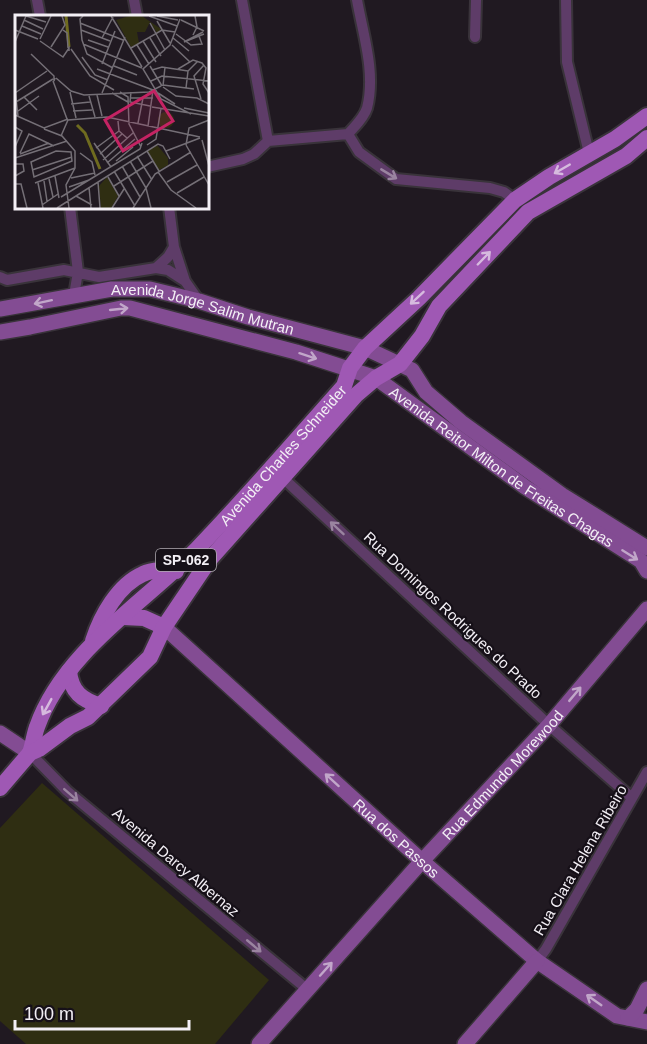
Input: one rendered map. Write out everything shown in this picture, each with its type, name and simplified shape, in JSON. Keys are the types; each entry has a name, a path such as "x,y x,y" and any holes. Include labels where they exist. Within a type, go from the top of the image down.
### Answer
{"main road":[{"name":"Avenida Charles Schneider","path":"30,753 45,709 69,671 92,645 176,571 210,535 344,386 350,368 365,348 515,200 549,177 615,139 647,116"},
{"name":"Avenida Charles Schneider","path":"0,788 30,753 39,749 69,726 88,717 150,657 164,627 210,559 353,398 376,378 406,367 439,306 528,212 626,156 647,138"},
{"path":"396,318 401,318 411,324 422,336"},
{"name":"SP-062","path":"92,645 98,626 108,608 132,580 144,573 157,570 176,571"},
{"path":"123,617 144,618 164,627"},
{"path":"69,671 74,690 82,699 101,706"}],"street":[{"path":"37,0 40,15"},
{"path":"134,0 137,15"},
{"path":"242,0 268,141"},
{"path":"208,167 243,159 254,154 268,141 348,134 360,121 366,109 369,66 357,0"},
{"path":"475,37 476,0"},
{"path":"566,0 567,62 590,153"},
{"path":"348,134 359,152 396,179 490,188 504,192 515,200"},
{"path":"70,208 78,272 74,295"},
{"path":"169,208 174,246 185,281 199,301 198,311 188,322"},
{"path":"156,268 168,257 174,246"},
{"path":"0,277 7,279 64,270 99,277 156,268 168,270 185,281"},
{"name":"Avenida Jorge Salim Mutran","path":"0,309 112,289 150,289 365,348 406,367"},
{"name":"Avenida Jorge Salim Mutran","path":"0,332 121,308 149,312 188,322 350,368"},
{"path":"233,335 235,322 248,317"},
{"name":"Avenida Reitor Milton de Freitas Chagas","path":"406,367 426,392 461,422 562,495 647,548"},
{"name":"Avenida Reitor Milton de Freitas Chagas","path":"350,368 376,378 399,393 525,487 641,561 647,571"},
{"name":"Rua Domingos Rodrigues do Prado","path":"282,477 549,725 632,798"},
{"name":"Rua Edmundo Morewood","path":"259,1044 422,861 549,725 647,609"},
{"name":"Rua dos Passos","path":"164,627 422,861 537,961 617,1016 647,1022"},
{"path":"0,734 30,753"},
{"name":"Avenida Darcy Albernaz","path":"30,753 66,791 308,990"},
{"name":"Rua Clara Helena Ribeiro","path":"537,961 647,772"},
{"path":"465,1044 537,961"},
{"path":"628,1018 637,1009 647,989"},
{"path":"482,1025 480,1038 482,1044"}],"shaded area":[{"path":"42,783 269,980 215,1044 26,1044 0,1021 0,828"}]}
